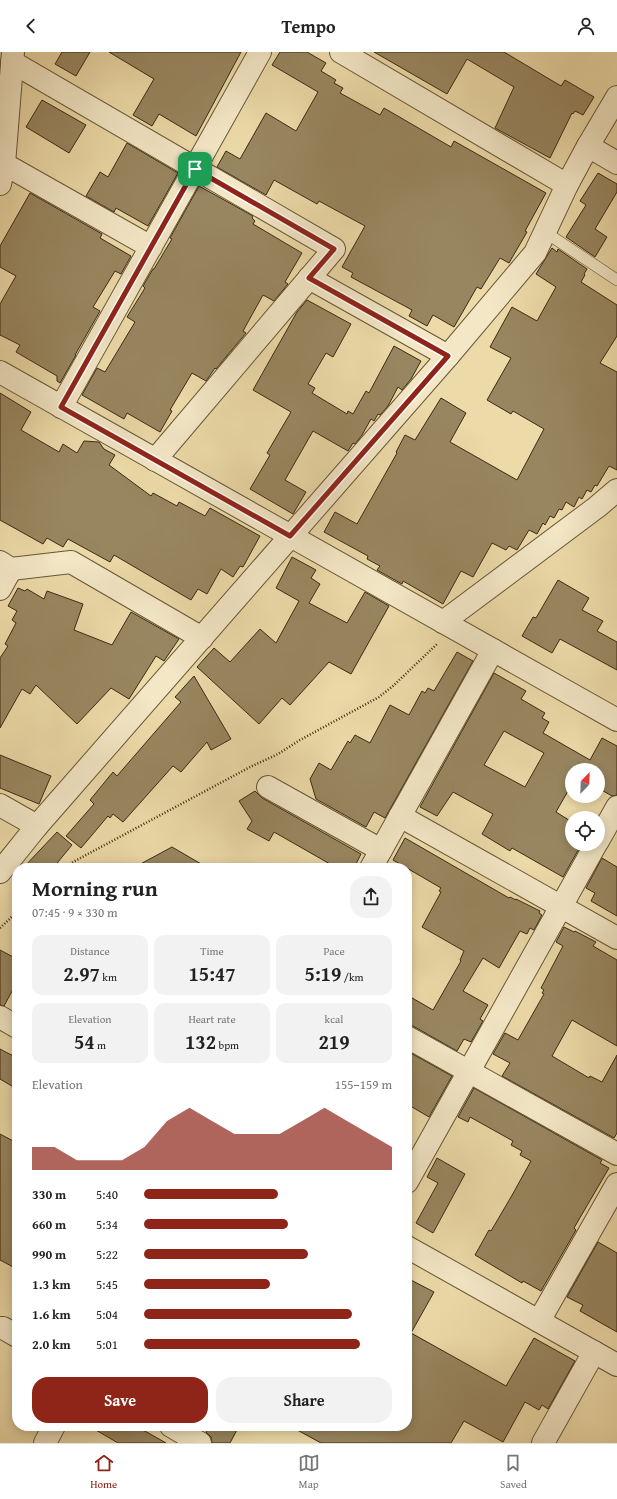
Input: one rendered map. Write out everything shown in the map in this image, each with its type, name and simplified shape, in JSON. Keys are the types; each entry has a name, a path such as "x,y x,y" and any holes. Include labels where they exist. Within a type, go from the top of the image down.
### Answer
{"street":[{"path":"61,407 260,52"},
{"path":"340,52 567,185"},
{"path":"151,248 2,174 13,57 195,169 334,249 155,460"},
{"path":"0,872 37,826 448,356 534,252 567,185 617,96"},
{"path":"588,146 617,163"},
{"path":"309,278 448,356"},
{"path":"0,372 617,720"},
{"path":"449,625 617,490"},
{"path":"0,589 6,565 71,562 202,638"},
{"path":"268,787 376,859 493,650"},
{"path":"0,805 37,826"},
{"path":"605,828 617,807"},
{"path":"400,816 617,938"},
{"path":"412,1173 592,851"},
{"path":"0,1017 12,1023"},
{"path":"412,1039 617,1154"},
{"path":"540,1321 617,1184"},
{"path":"412,1250 617,1365"},
{"path":"0,1328 4,1328 12,1333"},
{"path":"543,1443 594,1352"},
{"path":"45,1443 51,1431"},
{"path":"179,1431 200,1443"}],"lane":[{"path":"545,232 617,280"}],"path":[{"path":"73,863 245,770 278,754 300,740 378,697 393,686 449,625"},
{"path":"0,928 12,917"}],"building":[{"path":"62,52 90,52 76,76 55,64"},
{"path":"109,52 241,52 196,136 159,114 152,126 133,115 154,79"},
{"path":"280,52 307,52 326,63 321,71 336,80 334,83 343,88 340,93 380,115 384,108 451,147 454,141 546,193 525,231 527,232 509,263 500,258 481,289 477,287 454,327 433,315 427,326 409,316 412,310 351,277 353,273 342,267 365,226 319,201 317,204 274,180 266,195 217,167 226,151 240,159 266,113 296,131 318,92 272,65"},
{"path":"374,52 504,52 561,86 565,80 594,97 583,115 575,111 573,114 572,113 550,158 495,128 514,87 467,59 447,94"},
{"path":"42,100 86,125 69,153 26,127"},
{"path":"127,143 178,173 148,226 116,208 114,212 86,196 100,172 108,177"},
{"path":"598,173 617,184 617,192 595,229 607,237 595,257 566,237 586,205 580,201"},
{"path":"199,186 253,216 252,218 255,221 253,224 302,253 285,282 288,284 274,301 263,295 243,331 246,333 216,369 215,368 206,381 192,373 170,410 172,411 160,432 127,413 124,419 82,395 97,368 105,372 135,322 127,317 145,288 143,286 172,239 170,238"},
{"path":"30,193 102,234 100,238 131,256 121,274 115,271 93,307 100,311 60,383 57,381 57,376 16,352 20,345 0,335 0,304 16,276 0,267 0,246"},
{"path":"552,248 557,252 558,249 587,269 581,282 617,305 617,336 600,363 617,372 617,470 609,466 597,486 595,485 591,492 587,490 582,499 579,497 574,507 566,502 562,510 559,509 554,518 550,516 545,525 543,523 537,534 529,530 517,550 509,546 506,550 492,543 473,577 461,571 443,604 403,581 402,584 377,570 380,566 367,559 368,556 324,532 335,512 357,524 397,453 396,452 405,435 415,440 441,398 466,413 450,442 517,480 544,429 513,411 511,414 487,400 511,358 490,347 512,307 537,321 556,287 536,274"},
{"path":"307,300 351,324 333,357 326,353 308,384 315,388 312,393 347,414 348,411 353,414 366,391 369,393 394,346 421,361 411,379 402,390 398,387 388,406 380,415 378,414 374,421 371,419 362,435 355,444 353,443 348,451 313,431 285,480 306,492 293,514 250,489 270,455 267,453 291,412 253,390 297,312"},
{"path":"0,393 31,412 21,430 59,452 63,444 77,453 84,441 99,442 104,449 115,455 109,465 151,496 153,493 177,506 179,502 205,516 210,508 260,536 243,567 240,566 233,577 221,569 207,594 198,589 191,600 114,555 110,562 68,539 63,547 47,538 43,544 0,520"},
{"path":"292,557 316,570 311,578 320,584 309,603 347,623 365,592 389,606 351,674 329,662 290,705 282,698 259,724 197,667 214,648 230,662 260,629 276,643 299,601 276,588"},
{"path":"558,580 589,598 582,610 603,621 597,631 617,642 617,670 560,639 552,653 522,636 533,617 536,618"},
{"path":"18,588 25,591 27,589 44,599 47,591 83,604 74,630 112,645 131,612 179,639 164,661 156,656 129,699 111,688 77,724 36,685 30,694 22,689 0,728 0,658 8,646 5,644 16,623 12,620 17,611 8,606"},
{"path":"457,652 473,661 385,818 374,812 366,827 316,799 310,779 319,763 331,770 348,741 350,743 355,735 370,743 390,705 409,715 422,691 425,693 428,688 434,691"},
{"path":"494,673 526,691 521,699 545,713 542,718 549,722 543,733 590,760 602,738 617,746 617,795 612,796 605,792 605,763 565,763 565,796 556,812 565,818 565,851 578,851 563,877 512,848 510,851 482,834 493,814 453,792 437,816 420,807","holes":["504,731 544,753 525,787 484,765"]},
{"path":"194,676 231,739 211,750 207,742 181,772 173,766 123,822 113,814 110,818 108,816 81,848 66,836 94,804 90,800 113,772 117,776 181,702 175,697"},
{"path":"0,755 51,776 39,804 0,788"},
{"path":"255,791 262,798 361,854 356,863 328,863 274,832 269,841 247,829 252,821 239,801"},
{"path":"57,832 72,845 57,863 28,863"},
{"path":"405,838 509,898 516,899 540,911 539,913 542,915 534,930 530,928 527,934 520,931 499,968 483,958 463,991 488,1005 480,1019 483,1021 471,1042 464,1039 457,1051 412,1026 412,998 433,1010 461,961 460,960 464,951 422,927 441,892 439,891 441,888 412,871 412,863 398,863 393,860"},
{"path":"172,847 199,863 142,863"},
{"path":"602,858 617,867 617,916 591,901 595,893 586,888"},
{"path":"564,927 596,942 593,946 617,960 617,1046 572,1020 552,1056 589,1078 590,1076 602,1082 617,1055 617,1133 614,1138 502,1076 510,1063 493,1054 505,1033 518,1040 544,994 542,993 544,990 541,988 563,946 556,942"},
{"path":"0,950 12,956 12,991 4,1006 0,1005"},
{"path":"0,1049 12,1055 12,1086 0,1079"},
{"path":"412,1054 452,1076 429,1117 412,1107"},
{"path":"474,1088 602,1160 600,1163 609,1168 574,1228 576,1230 541,1291 523,1281 522,1283 475,1255 489,1230 491,1231 531,1161 520,1155 522,1151 511,1145 513,1141 470,1117 468,1122 458,1117"},
{"path":"0,1134 12,1140 12,1266 0,1260"},
{"path":"437,1158 465,1174 433,1233 416,1223 438,1183 427,1177"},
{"path":"598,1242 617,1253 617,1332 580,1311 583,1305 567,1297"},
{"path":"412,1281 434,1292 412,1331"},
{"path":"412,1334 506,1386 534,1338 575,1361 548,1409 542,1405 539,1410 525,1402 503,1442 464,1421 451,1443 321,1443 299,1431 412,1431"},
{"path":"98,1431 145,1431 166,1443 118,1443"},
{"path":"236,1431 230,1443 212,1443 211,1437 206,1432"}],"route":[{"path":"195,169 334,249 309,278 448,356 290,536 61,407 195,169"}]}
